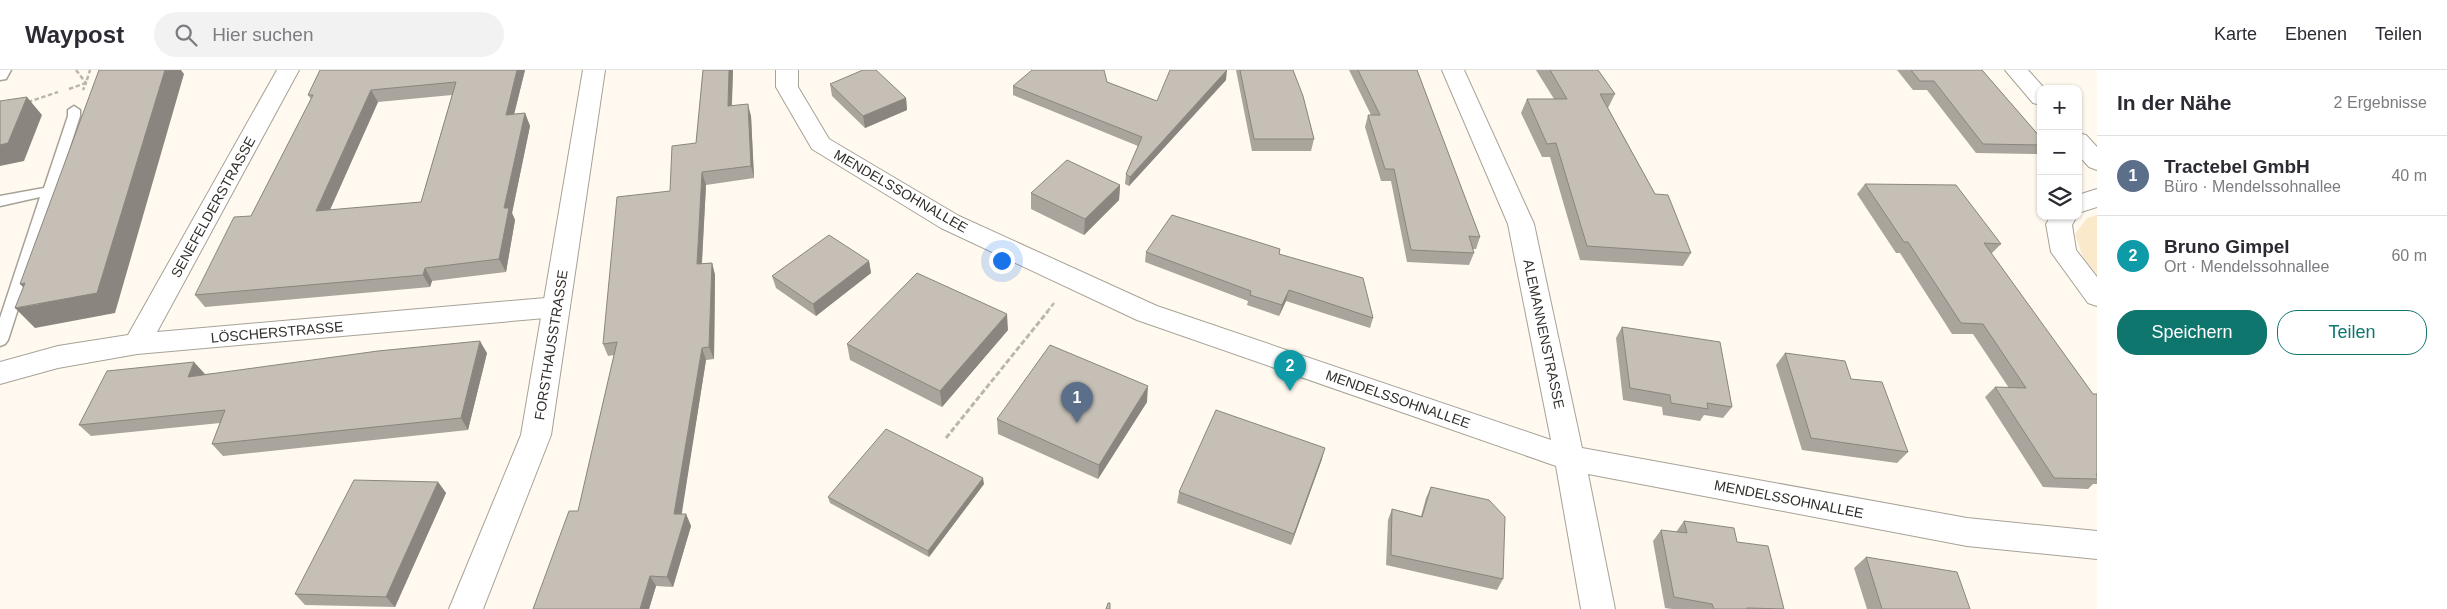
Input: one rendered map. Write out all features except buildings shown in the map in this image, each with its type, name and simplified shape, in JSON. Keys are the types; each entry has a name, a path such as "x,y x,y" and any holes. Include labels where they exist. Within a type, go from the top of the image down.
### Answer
{"street":[{"path":"0,75 2,70"},
{"name":"SENEFELDERSTRASSE","path":"138,344 288,70"},
{"name":"FORSTHAUSSTRASSE","path":"466,609 536,435 594,70"},
{"name":"MENDELSSOHNALLEE","path":"787,70 786,86 820,144 950,222 1147,314 1569,458 1967,532 2097,545"},
{"name":"ALEMANNENSTRASSE","path":"1453,70 1521,224 1598,609"},
{"path":"2016,70 2037,94"},
{"path":"2082,145 2097,162"},
{"path":"2082,203 2097,197"},
{"path":"2062,220 2059,224 2064,252 2097,296"},
{"name":"LÖSCHERSTRASSE","path":"0,374 58,356 138,344 557,308"}],"lane":[{"path":"0,340 74,116 74,110"},
{"path":"0,201 49,191"}],"path":[{"path":"19,104 86,83 90,70"},
{"path":"946,438 1056,301"}],"shaded area":[{"path":"2097,215 2097,274 2083,257 2075,234 2087,218"}],"place":[{"name":"Bruno Gimpel","path":"1290,391"},
{"name":"Tractebel GmbH","path":"1077,423"}]}
